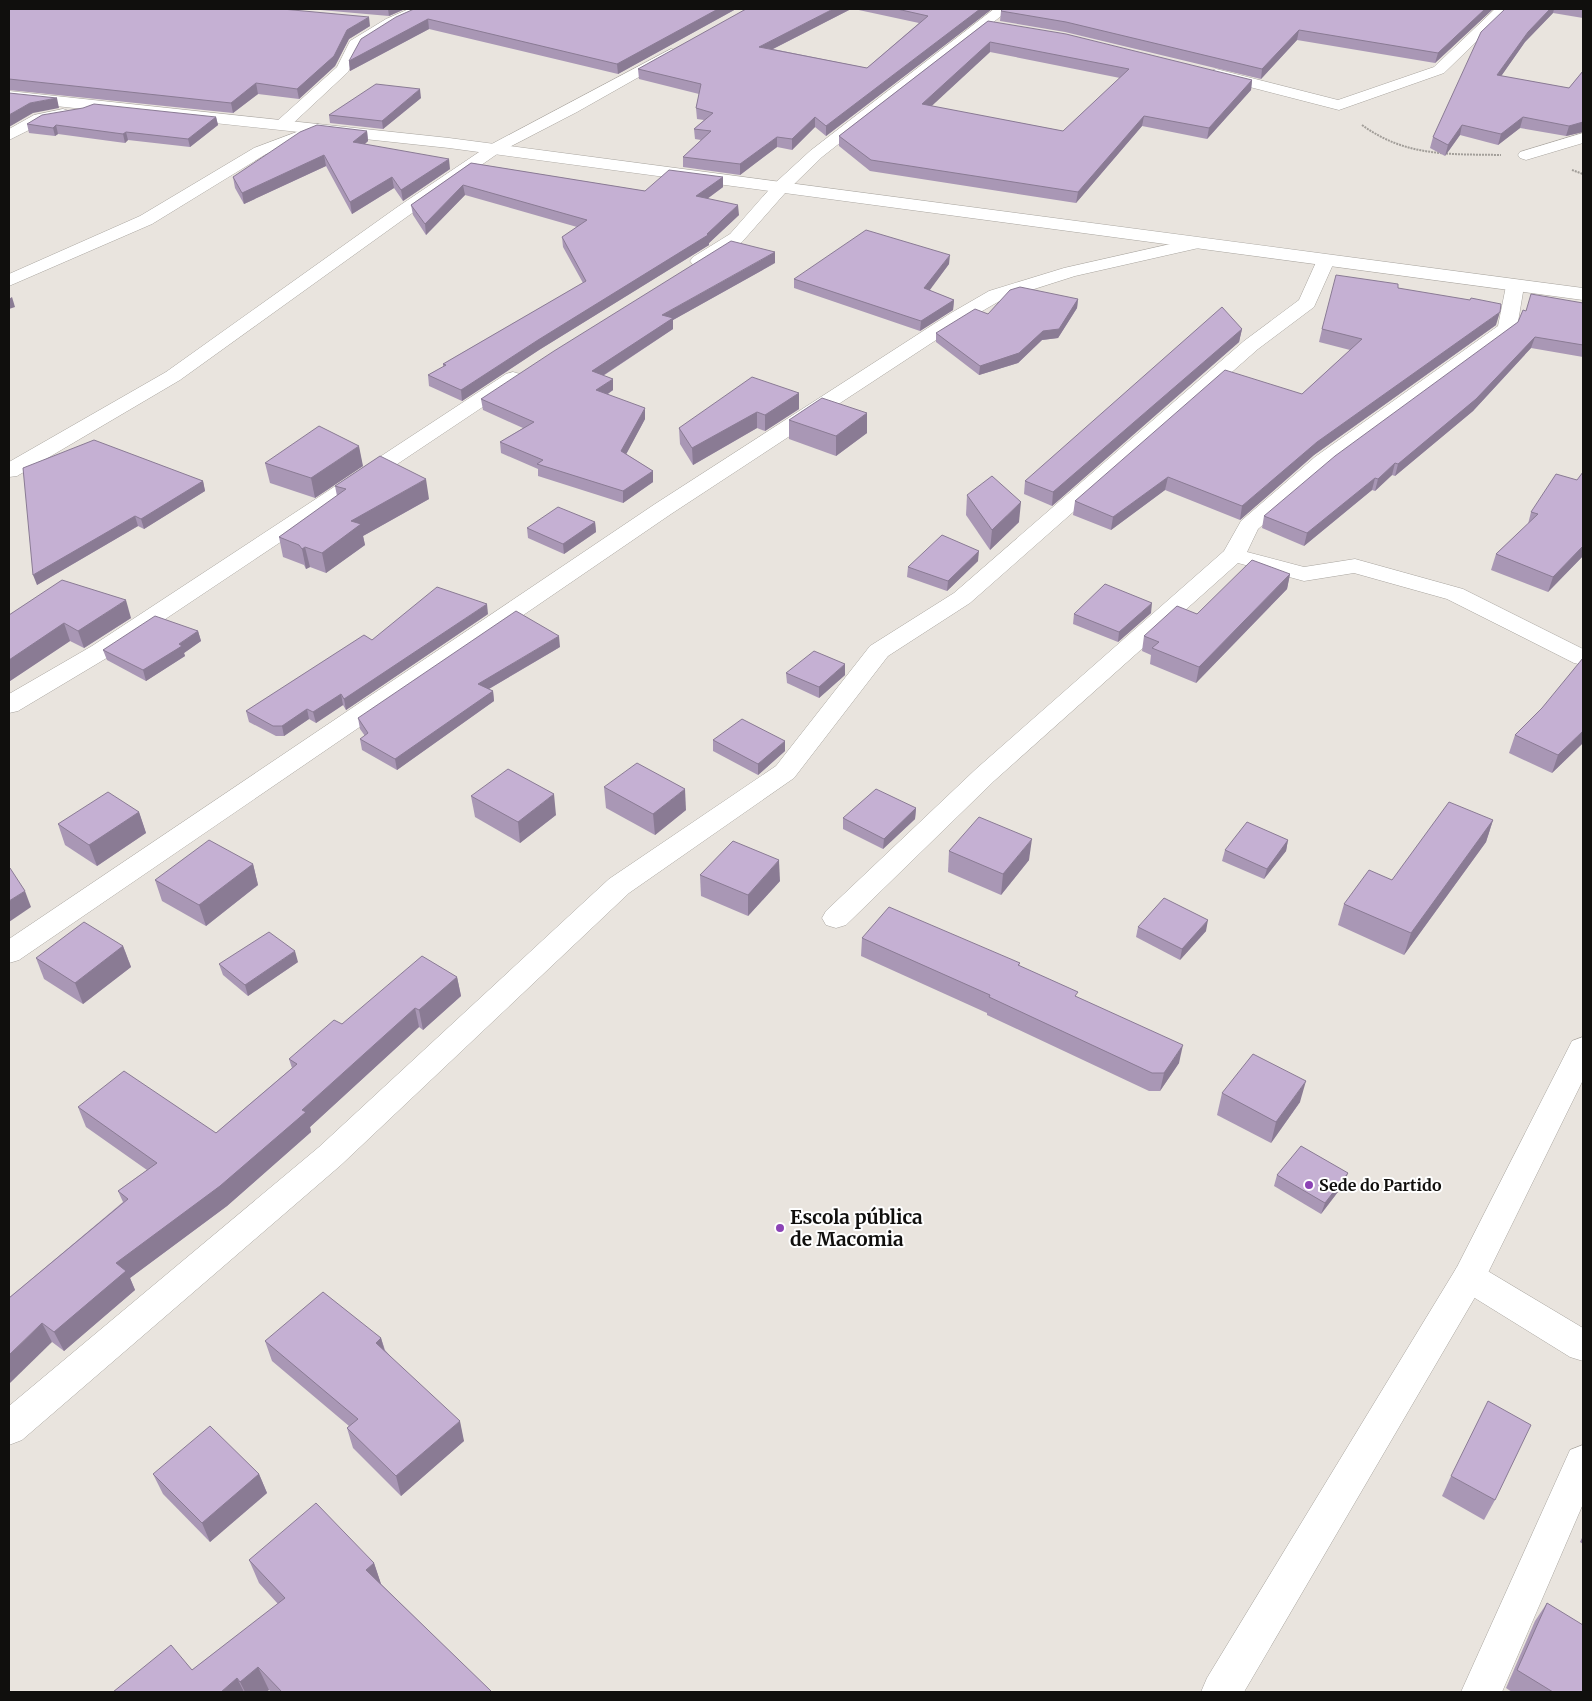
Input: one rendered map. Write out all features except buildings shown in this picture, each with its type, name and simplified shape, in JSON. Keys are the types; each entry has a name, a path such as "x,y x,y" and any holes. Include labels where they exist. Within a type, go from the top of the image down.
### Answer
{"street":[{"path":"282,125 342,69 355,44 391,22 420,9"},
{"path":"678,274 736,238 780,188 816,154 1003,9"},
{"path":"1200,70 1339,105 1438,70 1503,9"},
{"path":"372,20 391,22"},
{"path":"984,24 1002,27"},
{"path":"9,471 173,376 402,212 494,149 572,109 681,47"},
{"path":"9,96 494,149 1583,294"},
{"path":"9,135 40,118 74,112 96,104"},
{"path":"9,281 146,220 260,151 318,129"},
{"path":"1526,155 1583,138"},
{"path":"9,953 663,509 958,317 996,295 1015,289 1070,272 1196,243"},
{"path":"9,1428 330,1156 619,886 785,772 879,651 962,598 1251,345 1307,304 1326,260"},
{"path":"836,918 985,775 1234,555 1249,526 1323,462 1507,328 1515,286"},
{"path":"9,705 101,651 530,367"},
{"path":"1234,555 1304,574 1355,566 1455,594 1583,658"},
{"path":"1222,1691 1469,1276 1583,1049"},
{"path":"1469,1276 1583,1346"},
{"path":"1481,1692 1583,1462"}],"path":[{"path":"1339,105 1376,137 1402,148 1440,154 1526,155 1583,174"}],"place":[{"name":"Sede do Partido","path":"1309,1185"},
{"name":"Escola pública de Macomia","path":"780,1228"}]}
